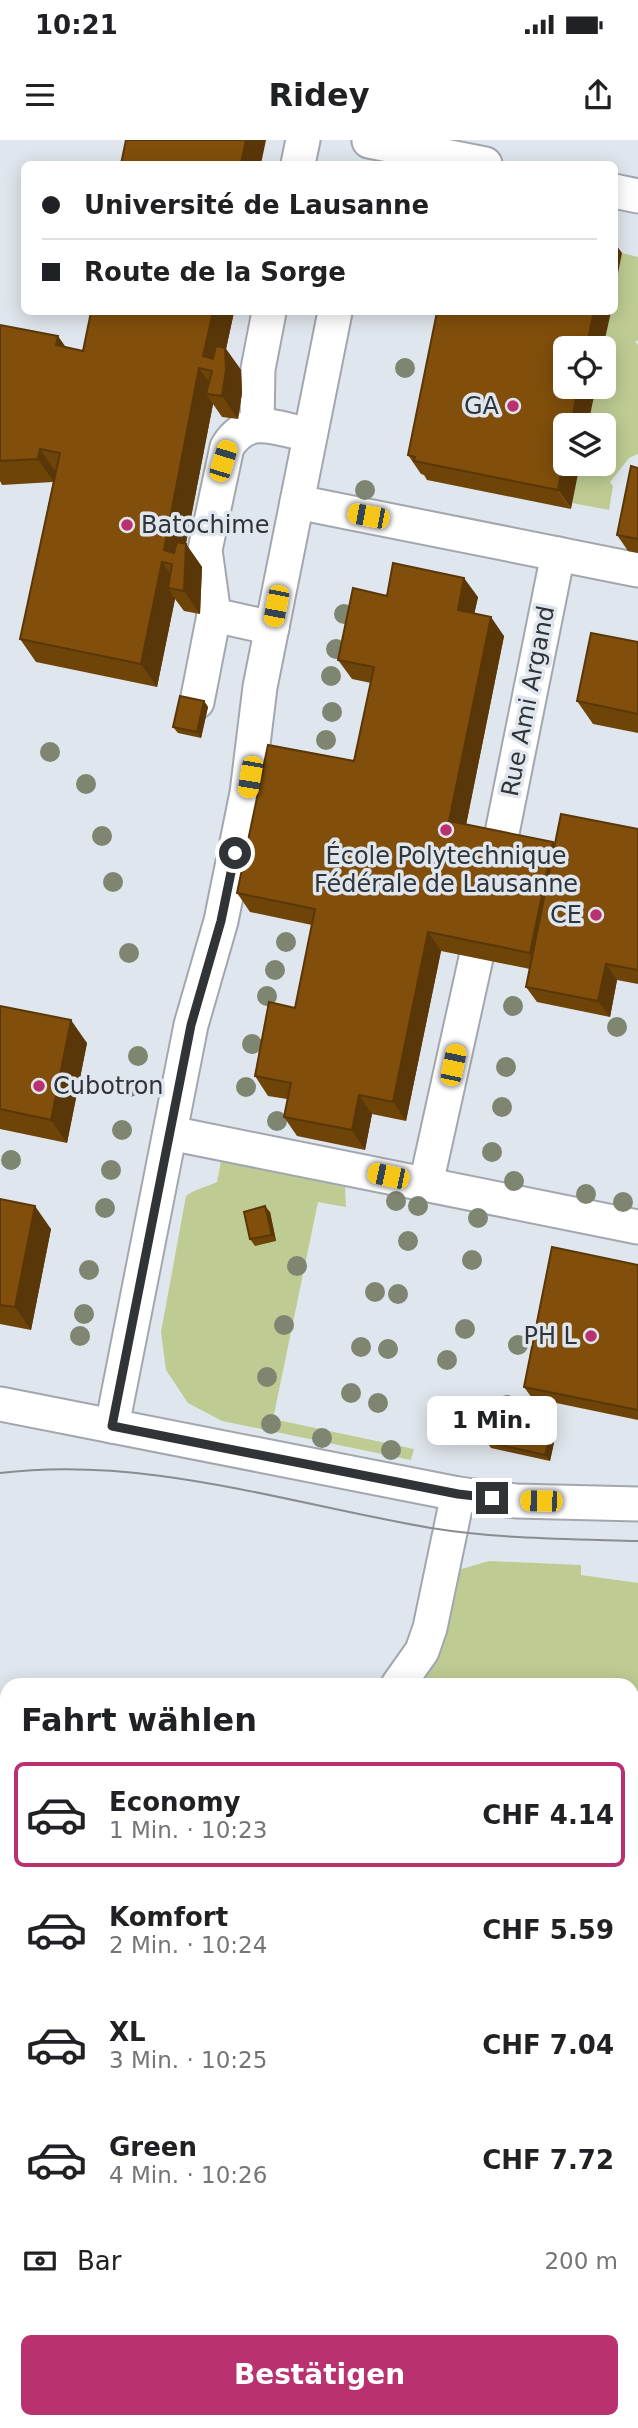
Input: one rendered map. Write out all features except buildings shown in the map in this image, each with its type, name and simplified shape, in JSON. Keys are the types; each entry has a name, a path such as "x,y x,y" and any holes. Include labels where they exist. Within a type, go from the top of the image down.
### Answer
{"street":[{"path":"299,161 303,140"},
{"path":"367,149 461,161"},
{"path":"618,192 638,196"},
{"path":"257,424 258,369 269,315"},
{"path":"112,1426 191,1025 221,921 245,807 260,687 334,315"},
{"path":"197,702 215,615 205,550 227,447 244,428 257,424 310,435"},
{"path":"297,502 638,570"},
{"name":"Rue Ami Argand","path":"499,848 558,554"},
{"path":"215,615 272,628"},
{"path":"426,1184 476,958"},
{"path":"170,1133 638,1227"},
{"path":"0,1404 458,1494 516,1501 638,1504"},
{"path":"403,1678 422,1651 430,1628 458,1494"}],"green space":[{"path":"622,253 638,257 638,341 635,341 638,345 638,454 629,458 616,474 616,413 591,413 593,399 616,399 616,336 606,336 610,315 618,315 618,274"},
{"path":"578,476 615,476 610,482 613,486 609,510 572,503"},
{"path":"227,1160 345,1187 346,1207 318,1202 273,1419 414,1449 411,1460 222,1421 188,1403 166,1370 161,1332 186,1196 217,1182 221,1161"},
{"path":"489,1561 581,1565 581,1575 638,1583 638,1678 425,1678 444,1640 458,1570"}],"tram line":[{"path":"0,1473 55,1469 163,1476 457,1532 534,1538 638,1541"}],"place":[{"name":"GA","path":"513,406"},
{"name":"Batochime","path":"127,525"},
{"name":"École Polytechnique Fédérale de Lausanne","path":"446,830"},
{"name":"CE","path":"596,915"},
{"name":"Cubotron","path":"39,1086"},
{"name":"PH L","path":"591,1336"}],"route":[{"path":"235,853 221,921 191,1025 112,1426 458,1494 492,1498"}]}
